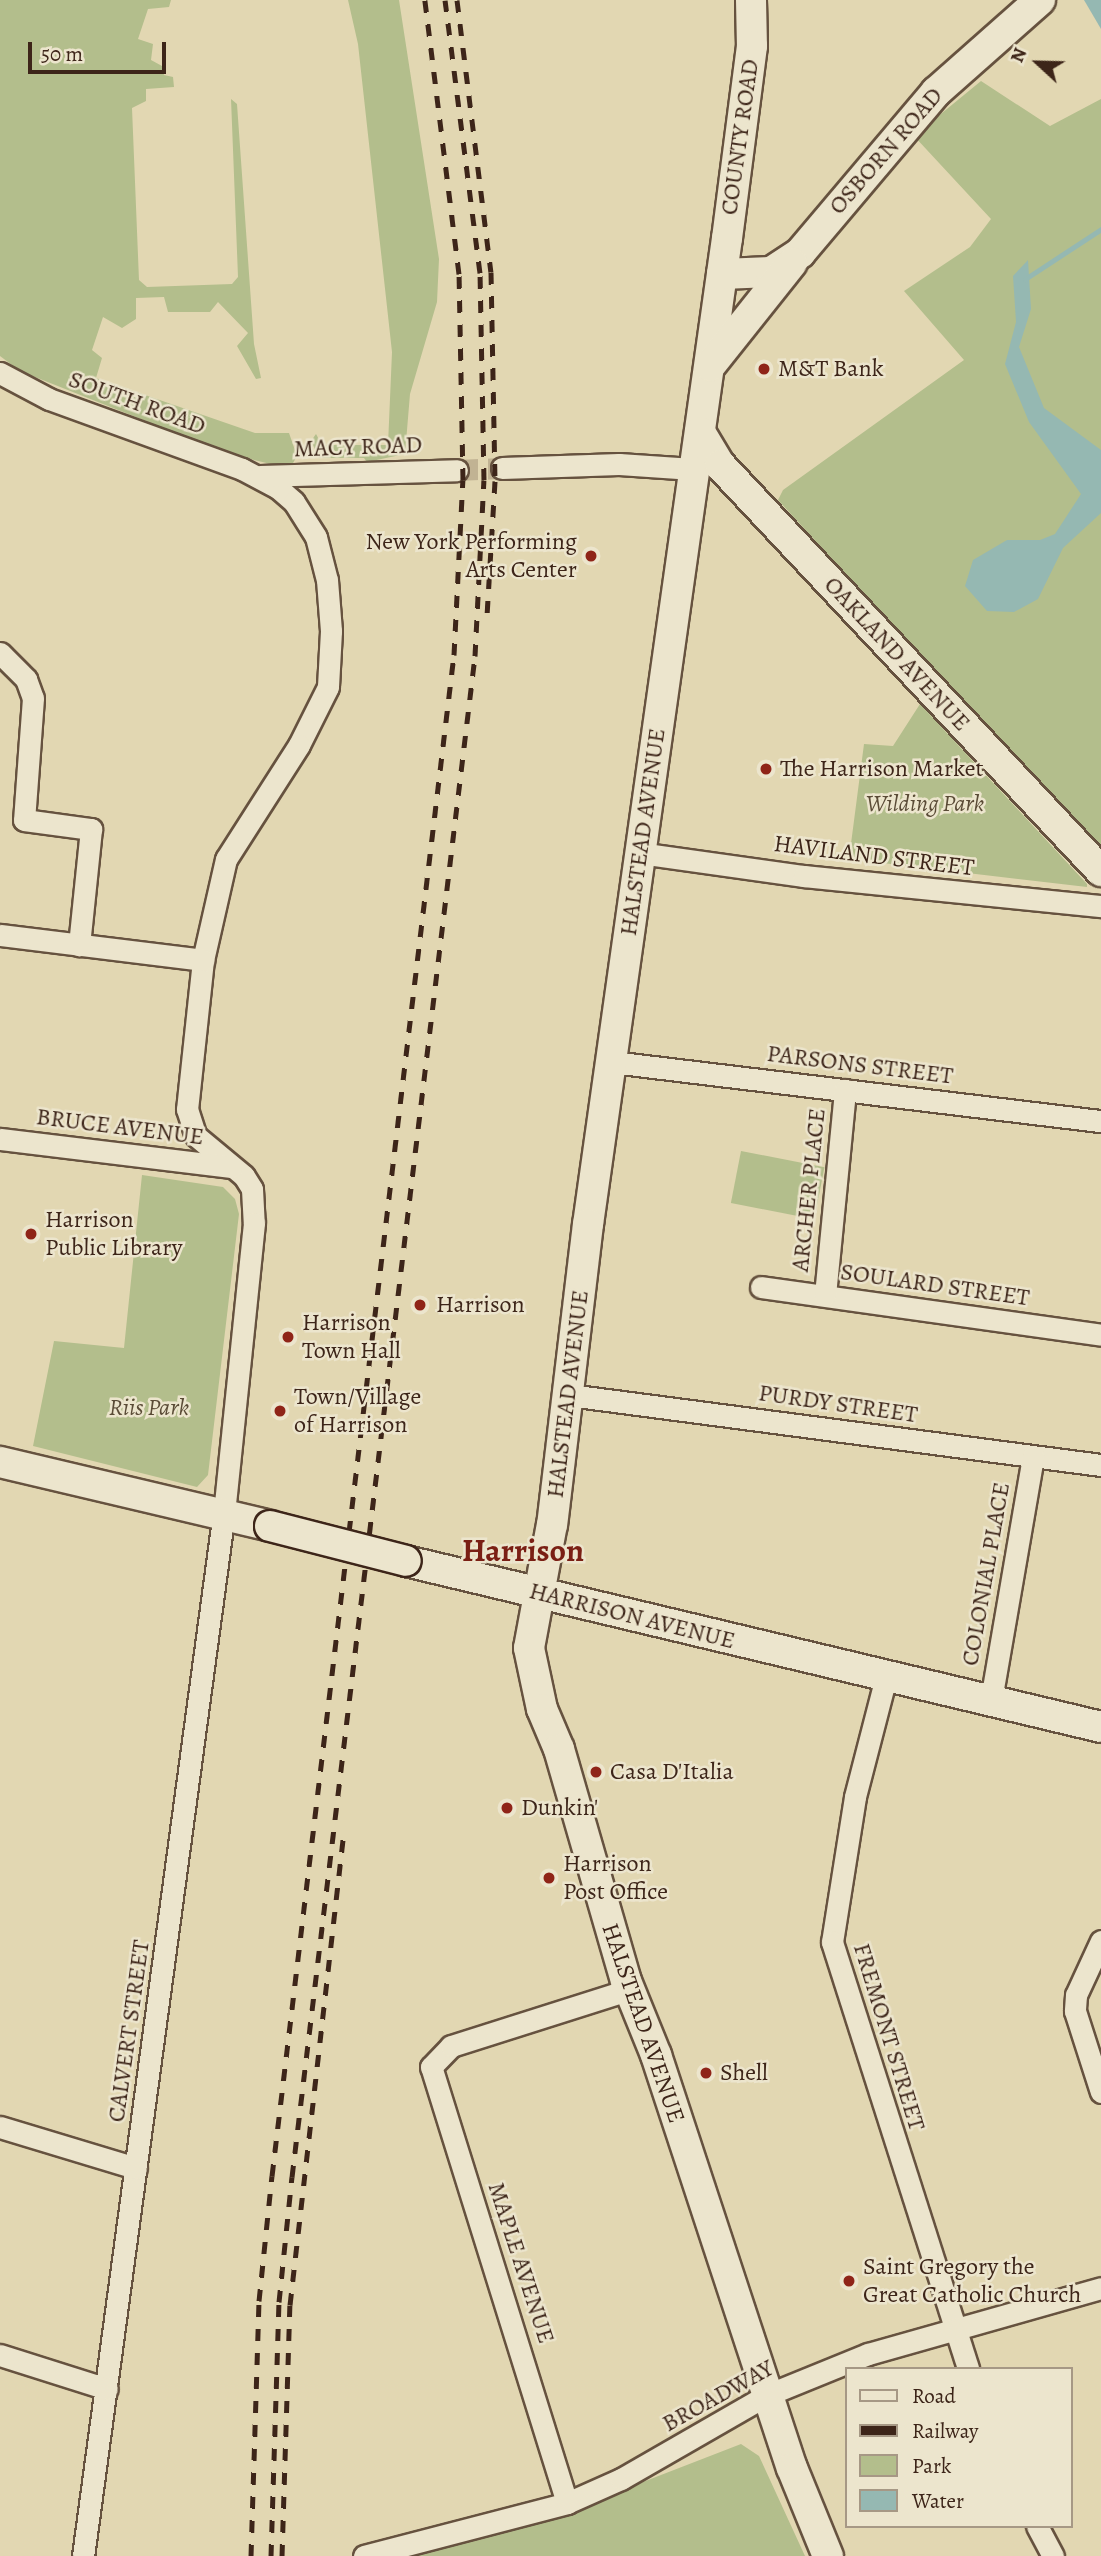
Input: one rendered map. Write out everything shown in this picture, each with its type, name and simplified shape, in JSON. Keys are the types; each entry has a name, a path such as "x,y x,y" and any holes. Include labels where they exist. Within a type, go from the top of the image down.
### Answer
{"street":[{"name":"COUNTY ROAD","path":"722,274 752,46 751,0"},
{"name":"OSBORN ROAD","path":"722,274 771,272 800,253 936,92 1040,0"},
{"path":"707,369 800,253"},
{"name":"HALSTEAD AVENUE","path":"722,274 588,1224 569,1395 529,1648 542,1709 559,1749 631,1989 767,2395 828,2556"},
{"name":"SOUTH ROAD","path":"0,373 49,399 260,476"},
{"name":"OAKLAND AVENUE","path":"700,432 720,465 1101,871"},
{"path":"502,468 619,464 694,469"},
{"name":"MACY ROAD","path":"260,476 457,470"},
{"name":"CALVERT STREET","path":"83,2556 224,1512 255,1205 252,1189 233,1167 196,1136 187,1109 203,961 226,859 299,745 328,687 330,604 319,547 294,502 260,476"},
{"path":"0,653 26,679 33,698 24,820 91,829 79,945"},
{"name":"HAVILAND STREET","path":"640,853 804,876 1101,906"},
{"path":"0,935 203,961"},
{"name":"PARSONS STREET","path":"612,1062 1101,1121"},
{"name":"ARCHER PLACE","path":"825,1296 845,1090"},
{"name":"BRUCE AVENUE","path":"0,1139 233,1167"},
{"name":"SOULARD STREET","path":"761,1287 1101,1335"},
{"name":"PURDY STREET","path":"569,1395 1101,1465"},
{"name":"COLONIAL PLACE","path":"991,1700 1033,1457"},
{"name":"HARRISON AVENUE","path":"0,1462 224,1512 539,1594 887,1673 1101,1727"},
{"name":"FREMONT STREET","path":"887,1673 855,1797 832,1942 967,2367"},
{"path":"1101,1941 1076,1995 1075,2011 1101,2092"},
{"name":"MAPLE AVENUE","path":"567,2504 499,2276 433,2084 431,2067 451,2046 631,1989"},
{"path":"0,2126 136,2168"},
{"name":"BROADWAY","path":"364,2556 567,2504 621,2479 767,2395 868,2354 1101,2288"},
{"path":"0,2355 107,2389"},
{"path":"1038,2528 1053,2556"}],"green space":[{"path":"0,0 171,0 169,7 148,9 138,39 153,44 151,60 162,66 164,75 173,77 174,87 146,89 146,101 132,108 139,280 147,287 232,284 238,277 231,99 237,104 254,344 261,378 256,379 237,346 248,333 218,302 210,312 168,312 164,297 136,298 136,319 122,328 103,317 92,350 102,358 96,378 255,433 289,433 297,456 293,463 279,466 254,460 176,433 20,371 0,356"},
{"path":"348,0 399,0 439,259 437,302 410,394 405,454 367,462 364,458 319,458 311,441 316,434 322,445 388,445 392,352 358,44"},
{"path":"981,81 1050,126 1101,99 1101,853 778,500 783,490 964,360 904,291 970,247 991,219 914,136"},
{"name":"Wilding Park","path":"920,704 1087,887 849,859 864,744 893,746"},
{"path":"741,1151 824,1167 814,1219 731,1203"},
{"name":"Riis Park","path":"142,1175 223,1187 235,1199 239,1214 208,1475 197,1487 33,1446 54,1341 124,1348"},
{"path":"741,2444 759,2456 805,2556 383,2556 550,2518"}],"water":[{"path":"1084,0 1101,0 1101,29"},
{"path":"1028,260 1031,309 1019,347 1044,408 1101,450 1101,513 1063,548 1038,599 1014,612 987,611 965,586 973,560 1007,540 1040,540 1055,534 1081,494 1029,422 1005,364 1016,322 1013,276"}],"waterway":[{"path":"1025,279 1101,229"}],"tunnel":[{"path":"457,470 502,468"}],"railway":[{"path":"251,2556 259,2301 272,2176 454,655 463,480 459,274 425,0"},
{"path":"271,2556 279,2302 292,2177 475,656 484,480 480,273 445,0"},
{"path":"457,0 491,272 495,481 487,615"},
{"path":"282,2556 290,2305 344,1831"}],"place":[{"name":"M&T Bank","path":"764,369"},
{"name":"New York Performing Arts Center","path":"591,556"},
{"name":"The Harrison Market","path":"766,769"},
{"name":"Harrison Public Library","path":"31,1234"},
{"name":"Harrison","path":"420,1305"},
{"name":"Harrison Town Hall","path":"288,1337"},
{"name":"Town/Village of Harrison","path":"280,1411"},
{"name":"Casa D'Italia","path":"596,1772"},
{"name":"Dunkin'","path":"507,1808"},
{"name":"Harrison Post Office","path":"549,1878"},
{"name":"Shell","path":"706,2073"},
{"name":"Saint Gregory the Great Catholic Church","path":"849,2281"}],"district":[{"name":"Harrison","path":"523,1550"}]}
